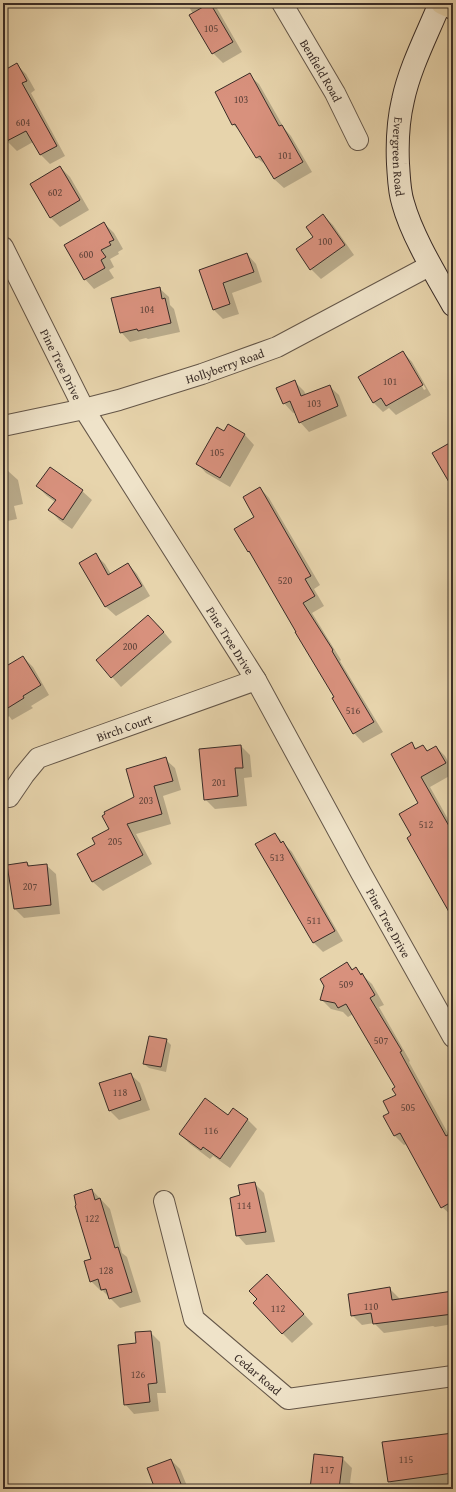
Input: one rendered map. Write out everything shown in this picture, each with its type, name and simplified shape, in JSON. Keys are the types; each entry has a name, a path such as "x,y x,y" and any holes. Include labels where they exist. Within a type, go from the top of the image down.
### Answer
{"main road":[{"path":"441,3 453,8"}],"street":[{"name":"Benfield Road","path":"282,3 335,93 358,140"},
{"name":"Evergreen Road","path":"441,3 411,72 403,99 397,145 403,203 416,235 453,305"},
{"name":"Pine Tree Drive","path":"3,247 84,409 256,680 361,873 453,1037"},
{"name":"Hollyberry Road","path":"3,426 119,400 202,374 277,347 431,265"},
{"name":"Birch Court","path":"9,797 38,758 256,680"},
{"name":"Cedar Road","path":"164,1201 194,1319 288,1400 453,1376"}],"building":[{"path":"210,3 233,42 212,54 189,15"},
{"path":"17,63 27,81 22,83 57,146 40,155 26,131 3,143 3,71"},
{"path":"250,73 279,126 282,125 303,162 274,179 260,156 256,158 235,124 232,125 215,92"},
{"path":"60,166 80,200 50,218 30,184"},
{"path":"323,214 345,245 310,270 296,249 313,237 306,227"},
{"path":"104,222 114,240 109,242 111,245 101,250 106,257 101,260 105,268 84,280 64,245"},
{"path":"247,253 254,272 223,283 230,304 213,310 199,270"},
{"path":"160,287 162,299 165,298 171,323 138,331 137,329 120,333 111,298"},
{"path":"403,351 423,385 386,406 381,398 373,403 358,377"},
{"path":"295,380 301,396 330,385 338,406 299,423 290,401 283,404 276,388"},
{"path":"228,424 245,434 220,478 196,464 217,427 224,431"},
{"path":"453,441 453,489 432,453"},
{"path":"50,467 83,490 63,520 48,510 56,500 36,486"},
{"path":"260,487 311,576 305,579 315,596 303,603 333,650 332,651 374,722 353,734 332,698 334,697 249,551 248,552 234,529 254,517 243,497"},
{"path":"96,553 108,575 128,563 142,586 105,607 79,563"},
{"path":"148,615 164,632 111,678 96,660"},
{"path":"23,656 41,685 3,711 3,668"},
{"path":"412,742 415,749 423,745 427,751 436,746 446,763 421,777 453,833 453,919 407,838 411,835 399,814 418,803 391,754"},
{"path":"241,745 243,768 235,768 238,796 204,800 199,749"},
{"path":"166,757 173,781 154,786 162,814 127,824 143,855 92,882 77,854 95,844 92,838 109,829 102,816 105,814 104,812 134,797 126,769"},
{"path":"275,833 281,843 283,841 335,931 313,943 255,844"},
{"path":"27,862 28,866 47,864 51,905 14,909 7,865"},
{"path":"347,962 352,970 356,967 361,975 362,973 375,995 370,998 402,1051 400,1052 446,1136 453,1132 453,1201 441,1208 400,1133 394,1136 383,1116 389,1113 383,1101 396,1095 392,1089 395,1087 346,1004 338,1008 335,1003 320,1000 324,986 320,979"},
{"path":"149,1036 167,1039 161,1067 143,1064"},
{"path":"131,1073 141,1100 109,1111 99,1083"},
{"path":"205,1098 228,1115 233,1108 248,1119 220,1159 203,1147 201,1150 179,1134"},
{"path":"255,1182 266,1232 236,1236 230,1198 240,1195 238,1185"},
{"path":"92,1189 95,1200 100,1198 115,1248 118,1247 132,1292 109,1299 106,1289 101,1290 98,1279 90,1282 84,1261 91,1259 75,1206 74,1195"},
{"path":"267,1274 304,1314 282,1334 253,1303 257,1299 249,1291"},
{"path":"390,1287 392,1300 453,1291 453,1314 373,1324 371,1313 351,1316 348,1294"},
{"path":"151,1331 157,1383 148,1384 150,1402 124,1405 118,1345 136,1343 135,1332"},
{"path":"453,1433 453,1473 388,1482 382,1442"},
{"path":"314,1454 343,1457 339,1489 310,1489"},
{"path":"171,1459 183,1489 155,1489 147,1468"}]}
